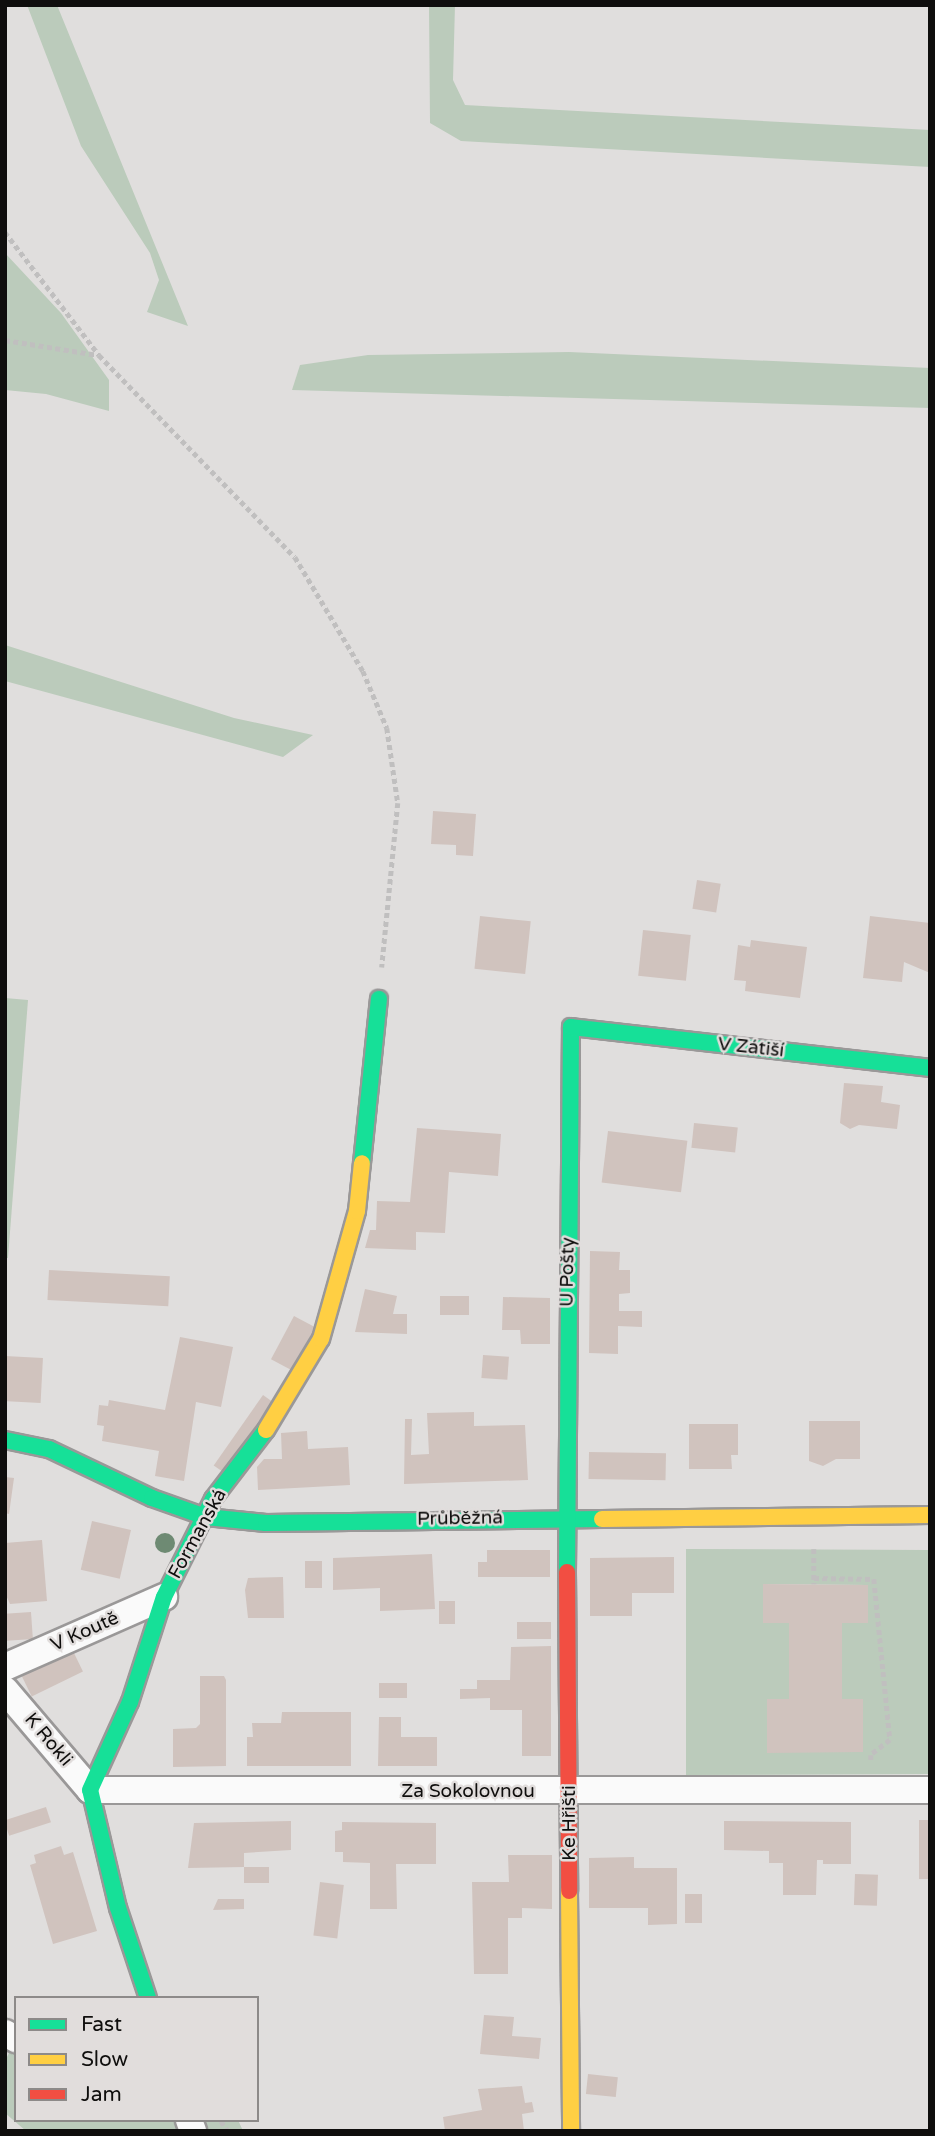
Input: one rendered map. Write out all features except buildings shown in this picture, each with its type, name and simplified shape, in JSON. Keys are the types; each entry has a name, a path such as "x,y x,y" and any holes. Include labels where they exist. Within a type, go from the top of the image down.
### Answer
{"street":[{"name":"Formanská","path":"90,1790 131,1702 164,1597 213,1499 284,1406 321,1339 356,1211 379,999"},
{"name":"V Zátiší","path":"571,1027 930,1068"},
{"name":"U Pošty","path":"566,1516 571,1027"},
{"name":"Průběžná","path":"5,1440 49,1449 152,1498 206,1517 266,1523 566,1516 930,1515"},
{"name":"Ke Hřišti","path":"566,1516 571,2131"},
{"name":"V Koutě","path":"5,1667 164,1597"},
{"name":"K Rokli","path":"5,1690 90,1790"},
{"name":"Za Sokolovnou","path":"90,1790 930,1790"},
{"path":"90,1790 118,1908 147,1996"}],"path":[{"path":"5,233 99,355 295,557 363,671 387,728 398,803 379,999"},
{"path":"5,340 99,355"},
{"path":"814,1550 814,1581 874,1579 890,1740 871,1755 871,1766"}],"green space":[{"path":"27,5 57,5 188,326 147,312 159,280 150,253 81,146"},
{"path":"429,5 455,5 453,80 465,105 930,130 930,167 461,141 430,123"},
{"path":"5,253 61,313 109,380 109,411 46,394 5,390"},
{"path":"569,352 930,368 930,408 292,390 300,365 368,355"},
{"path":"5,645 234,718 313,735 283,757 5,681"},
{"path":"5,998 28,1000 8,1258 5,1258"},
{"path":"686,1549 930,1550 930,1774 686,1775","holes":["763,1584 867,1585 868,1623 842,1623 842,1699 863,1699 863,1752 767,1752 789,1699 789,1623 763,1623"]},
{"path":"10,2051 14,2052 14,2121 5,2113 5,2061"},
{"path":"16,2122 239,2122 243,2131 26,2131"}],"traffic: fast":[{"path":"362,1163 379,999"},
{"path":"567,1572 571,1027 930,1068"},
{"path":"147,1996 118,1908 90,1790 130,1702 164,1597 213,1499 266,1430"},
{"path":"5,1440 49,1449 152,1498 206,1517 266,1523 602,1519"}],"traffic: slow":[{"path":"266,1430 321,1339 357,1211 362,1163"},
{"path":"602,1519 930,1515"},
{"path":"569,1891 571,2131"}],"traffic: jam":[{"path":"567,1572 569,1891"}]}
